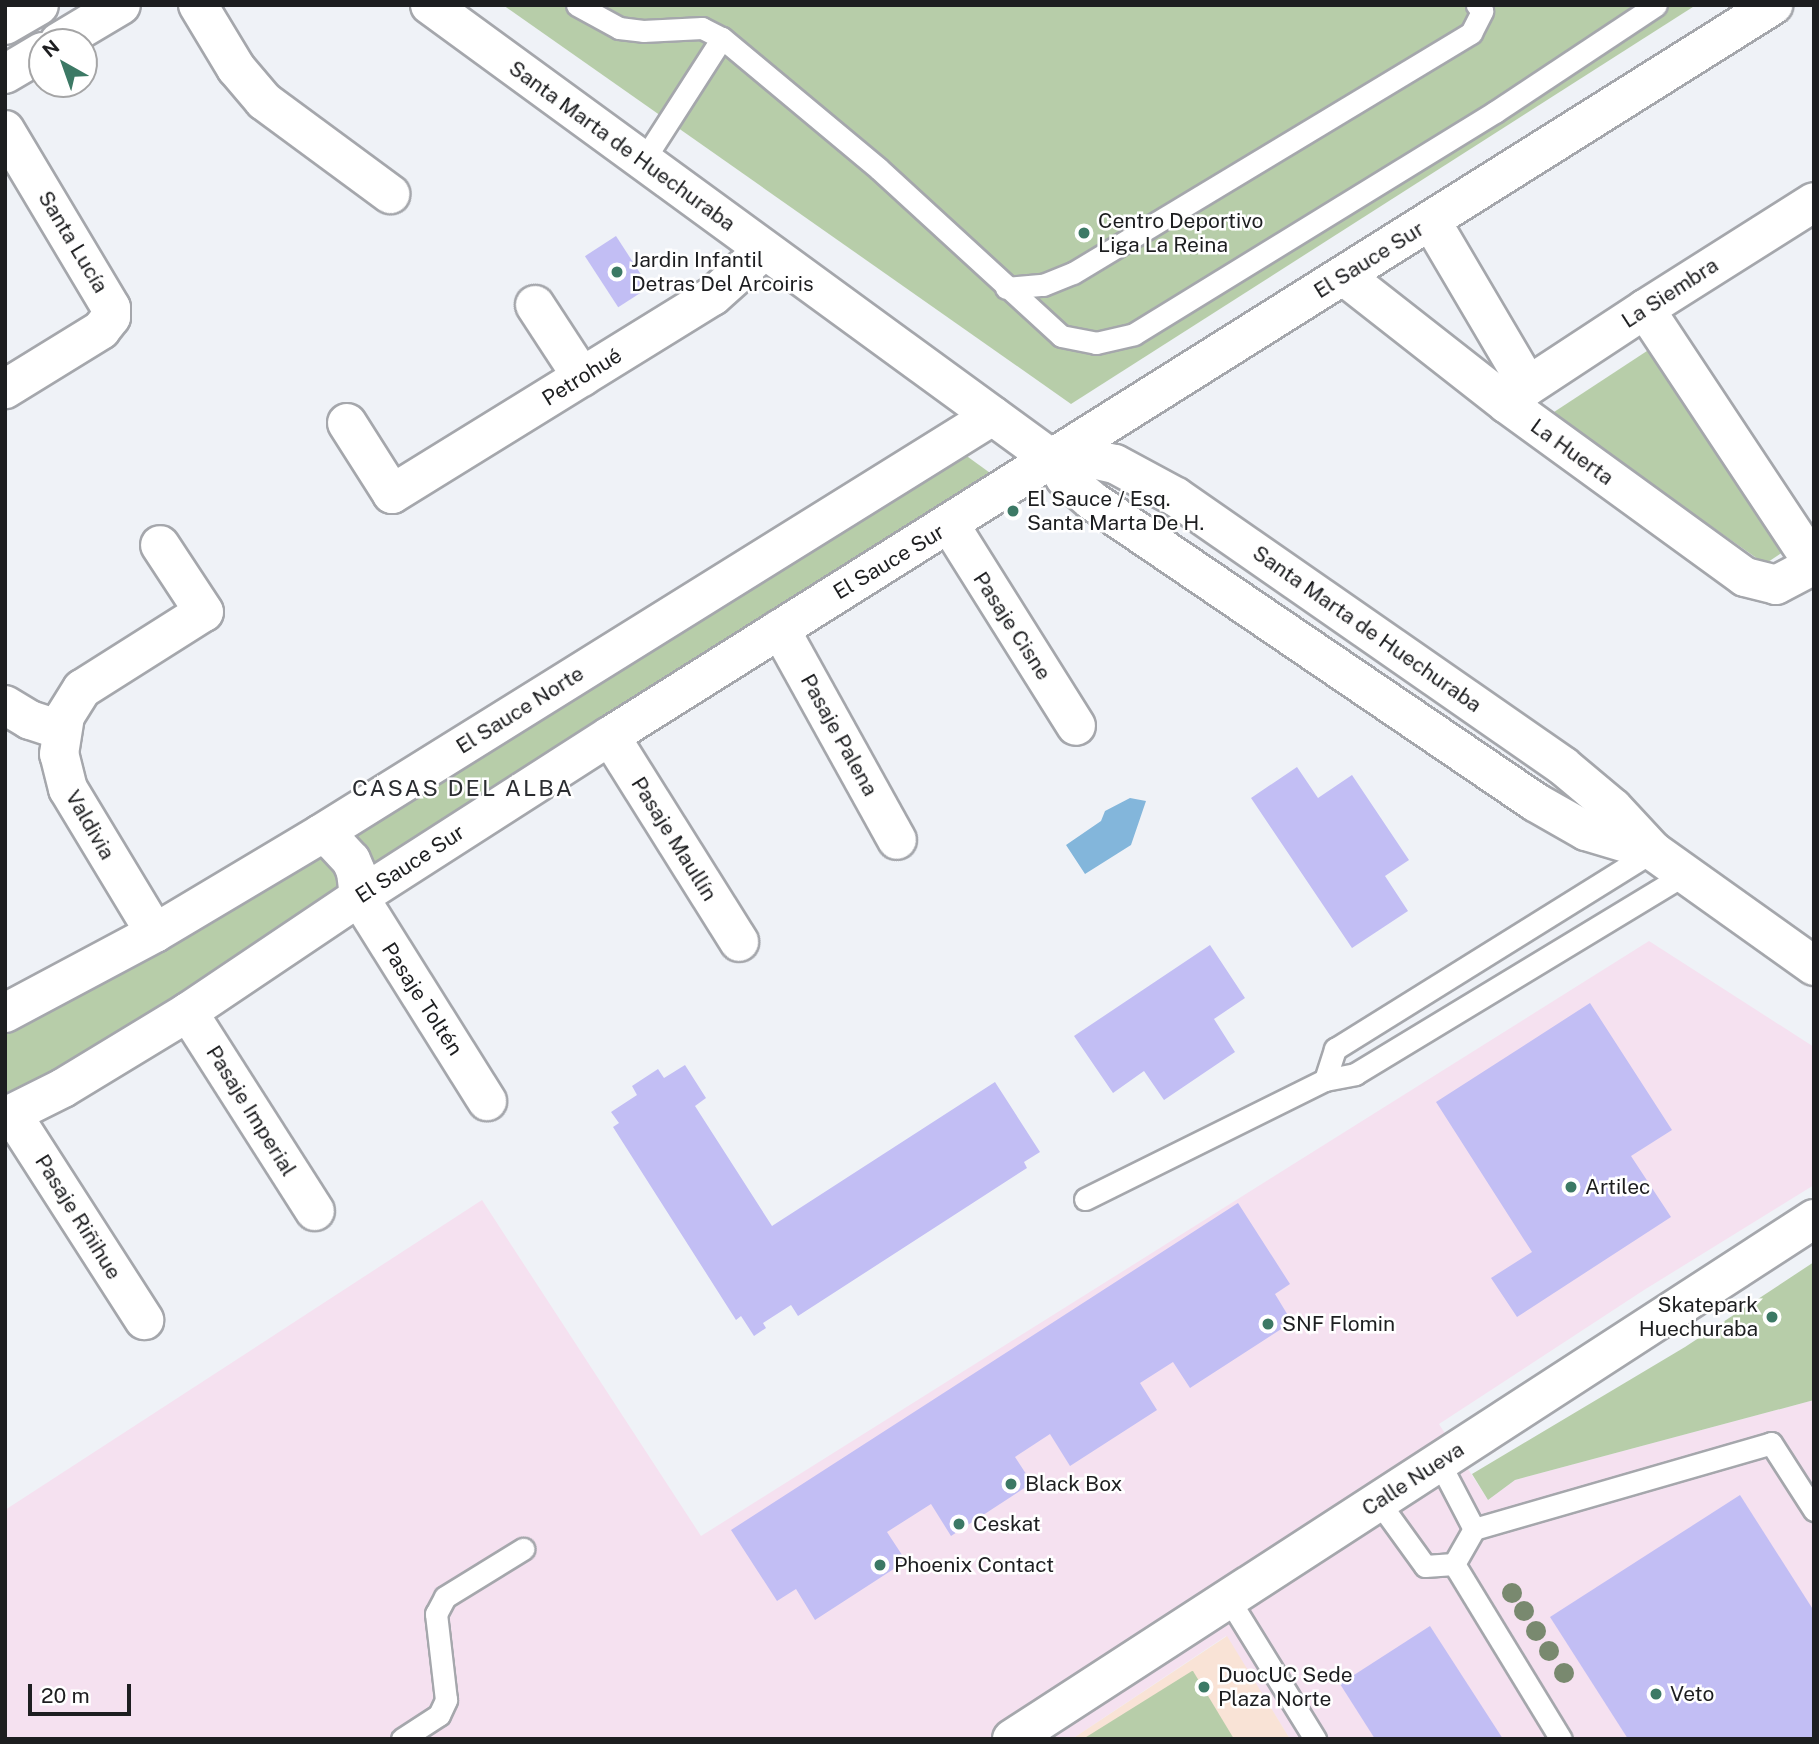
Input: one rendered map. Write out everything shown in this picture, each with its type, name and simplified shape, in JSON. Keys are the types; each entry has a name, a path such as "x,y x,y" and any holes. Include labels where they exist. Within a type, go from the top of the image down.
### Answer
{"street":[{"path":"5,25 39,5"},
{"path":"82,28 121,5"},
{"path":"198,5 236,68 264,101 390,194"},
{"name":"Santa Marta de Huechuraba","path":"430,5 1053,460 1065,478 1091,500 1535,802 1586,831 1653,851"},
{"name":"El Sauce Sur","path":"9,1116 188,1012 359,897 610,736 950,525 1773,5"},
{"path":"5,74 28,60"},
{"name":"Santa Lucía","path":"5,130 111,308 111,317 101,330 5,389"},
{"name":"La Siembra","path":"1517,395 1645,309 1814,202"},
{"path":"1431,221 1517,395"},
{"name":"Petrohué","path":"347,423 393,494 713,296 764,250"},
{"name":"La Huerta","path":"1344,276 1517,395 1745,577 1776,585 1814,565 1645,309"},
{"path":"535,305 582,377"},
{"name":"El Sauce Norte","path":"5,1013 155,933 321,834 992,416"},
{"name":"Santa Marta de Huechuraba","path":"1053,460 1075,458 1115,464 1185,503 1563,766 1613,808 1653,851 1814,966"},
{"name":"Pasaje Cisne","path":"950,525 1076,726"},
{"name":"Valdivia","path":"155,933 68,789 59,754 61,730 71,702 82,689 204,611 160,545"},
{"name":"Pasaje Palena","path":"780,629 897,840"},
{"path":"5,705 30,720 61,730"},
{"name":"Pasaje Maullín","path":"610,736 739,942"},
{"path":"321,834 333,841 351,860 356,872 359,897"},
{"name":"Pasaje Toltén","path":"359,897 487,1101"},
{"name":"Pasaje Imperial","path":"188,1012 315,1211"},
{"name":"Pasaje Riñihue","path":"9,1116 144,1320"},
{"name":"Calle Nueva","path":"1012,1739 1814,1219"}],"lane":[{"path":"577,5 587,13 619,28 643,31 702,28 722,38 879,169 1061,336 1097,343 1134,334 1495,112 1656,5"},
{"path":"1006,288 1043,285 1073,272 1190,202 1471,33 1482,11 1477,5"},
{"path":"643,162 722,38"},
{"path":"1325,1080 1335,1049 1653,851"},
{"path":"1086,1199 1325,1080 1354,1074 1685,874"},
{"path":"1454,1564 1475,1529 1771,1443 1814,1510"},
{"path":"1438,1462 1475,1529"},
{"path":"1378,1501 1425,1566 1454,1564"},
{"path":"402,1739 439,1715 446,1700 436,1614 444,1597 523,1549"},
{"path":"1454,1564 1561,1739"},
{"path":"1228,1598 1315,1739"}],"shaded area":[{"path":"1649,941 1814,1047 1814,1185 1644,1290 1439,1424 1488,1500 1515,1480 1814,1400 1814,1739 1290,1739 1226,1636 1072,1739 5,1739 5,1510 482,1200 701,1536"},
{"name":"DuocUC Sede Plaza Norte","path":"1227,1636 1290,1739 1072,1739"}],"green space":[{"name":"Centro Deportivo Liga La Reina","path":"503,5 1696,5 1071,404"},
{"path":"1650,349 1783,552 1765,564 1551,414"},
{"path":"957,449 1015,491 5,1103 5,1034"},
{"path":"1814,1262 1814,1400 1515,1480 1488,1500 1472,1474 1685,1347"},
{"path":"1192,1671 1234,1739 1083,1739"}],"water":[{"path":"1130,798 1146,801 1131,845 1085,874 1066,845 1101,821 1105,811"}],"building":[{"name":"Jardin Infantil Detras Del Arcoiris","path":"616,236 649,287 618,307 585,256"},
{"path":"1297,767 1318,798 1352,775 1409,860 1385,876 1408,911 1352,948 1251,798"},
{"path":"1210,945 1245,998 1214,1019 1235,1052 1164,1100 1144,1071 1113,1093 1074,1036"},
{"name":"Artilec","path":"1590,1003 1672,1130 1631,1156 1671,1217 1517,1317 1491,1278 1532,1252 1436,1102"},
{"path":"685,1065 706,1098 695,1106 772,1226 995,1082 1040,1152 1024,1162 1027,1168 798,1316 791,1305 763,1323 766,1328 754,1336 741,1316 736,1320 613,1127 619,1123 611,1112 637,1095 632,1086 658,1069 664,1078"},
{"path":"1238,1203 1290,1284 1275,1294 1292,1322 1190,1388 1173,1362 1140,1383 1157,1410 1070,1466 1050,1434 1015,1457 1032,1483 951,1536 931,1504 887,1532 906,1561 815,1620 796,1589 777,1601 731,1530"},
{"path":"1740,1495 1814,1611 1814,1739 1628,1739 1550,1617"},
{"path":"1430,1626 1503,1739 1375,1739 1340,1684"}],"place":[{"name":"Centro Deportivo Liga La Reina","path":"1084,233"},
{"name":"Jardin Infantil Detras Del Arcoiris","path":"617,272"},
{"name":"El Sauce / Esq. Santa Marta De H.","path":"1013,511"},
{"name":"Artilec","path":"1571,1187"},
{"name":"Skatepark Huechuraba","path":"1772,1317"},
{"name":"SNF Flomin","path":"1268,1324"},
{"name":"Black Box","path":"1011,1484"},
{"name":"Ceskat","path":"959,1524"},
{"name":"Phoenix Contact","path":"880,1565"},
{"name":"DuocUC Sede Plaza Norte","path":"1204,1687"},
{"name":"Veto","path":"1656,1694"}],"district":[{"name":"CASAS DEL ALBA","path":"463,788"}]}
